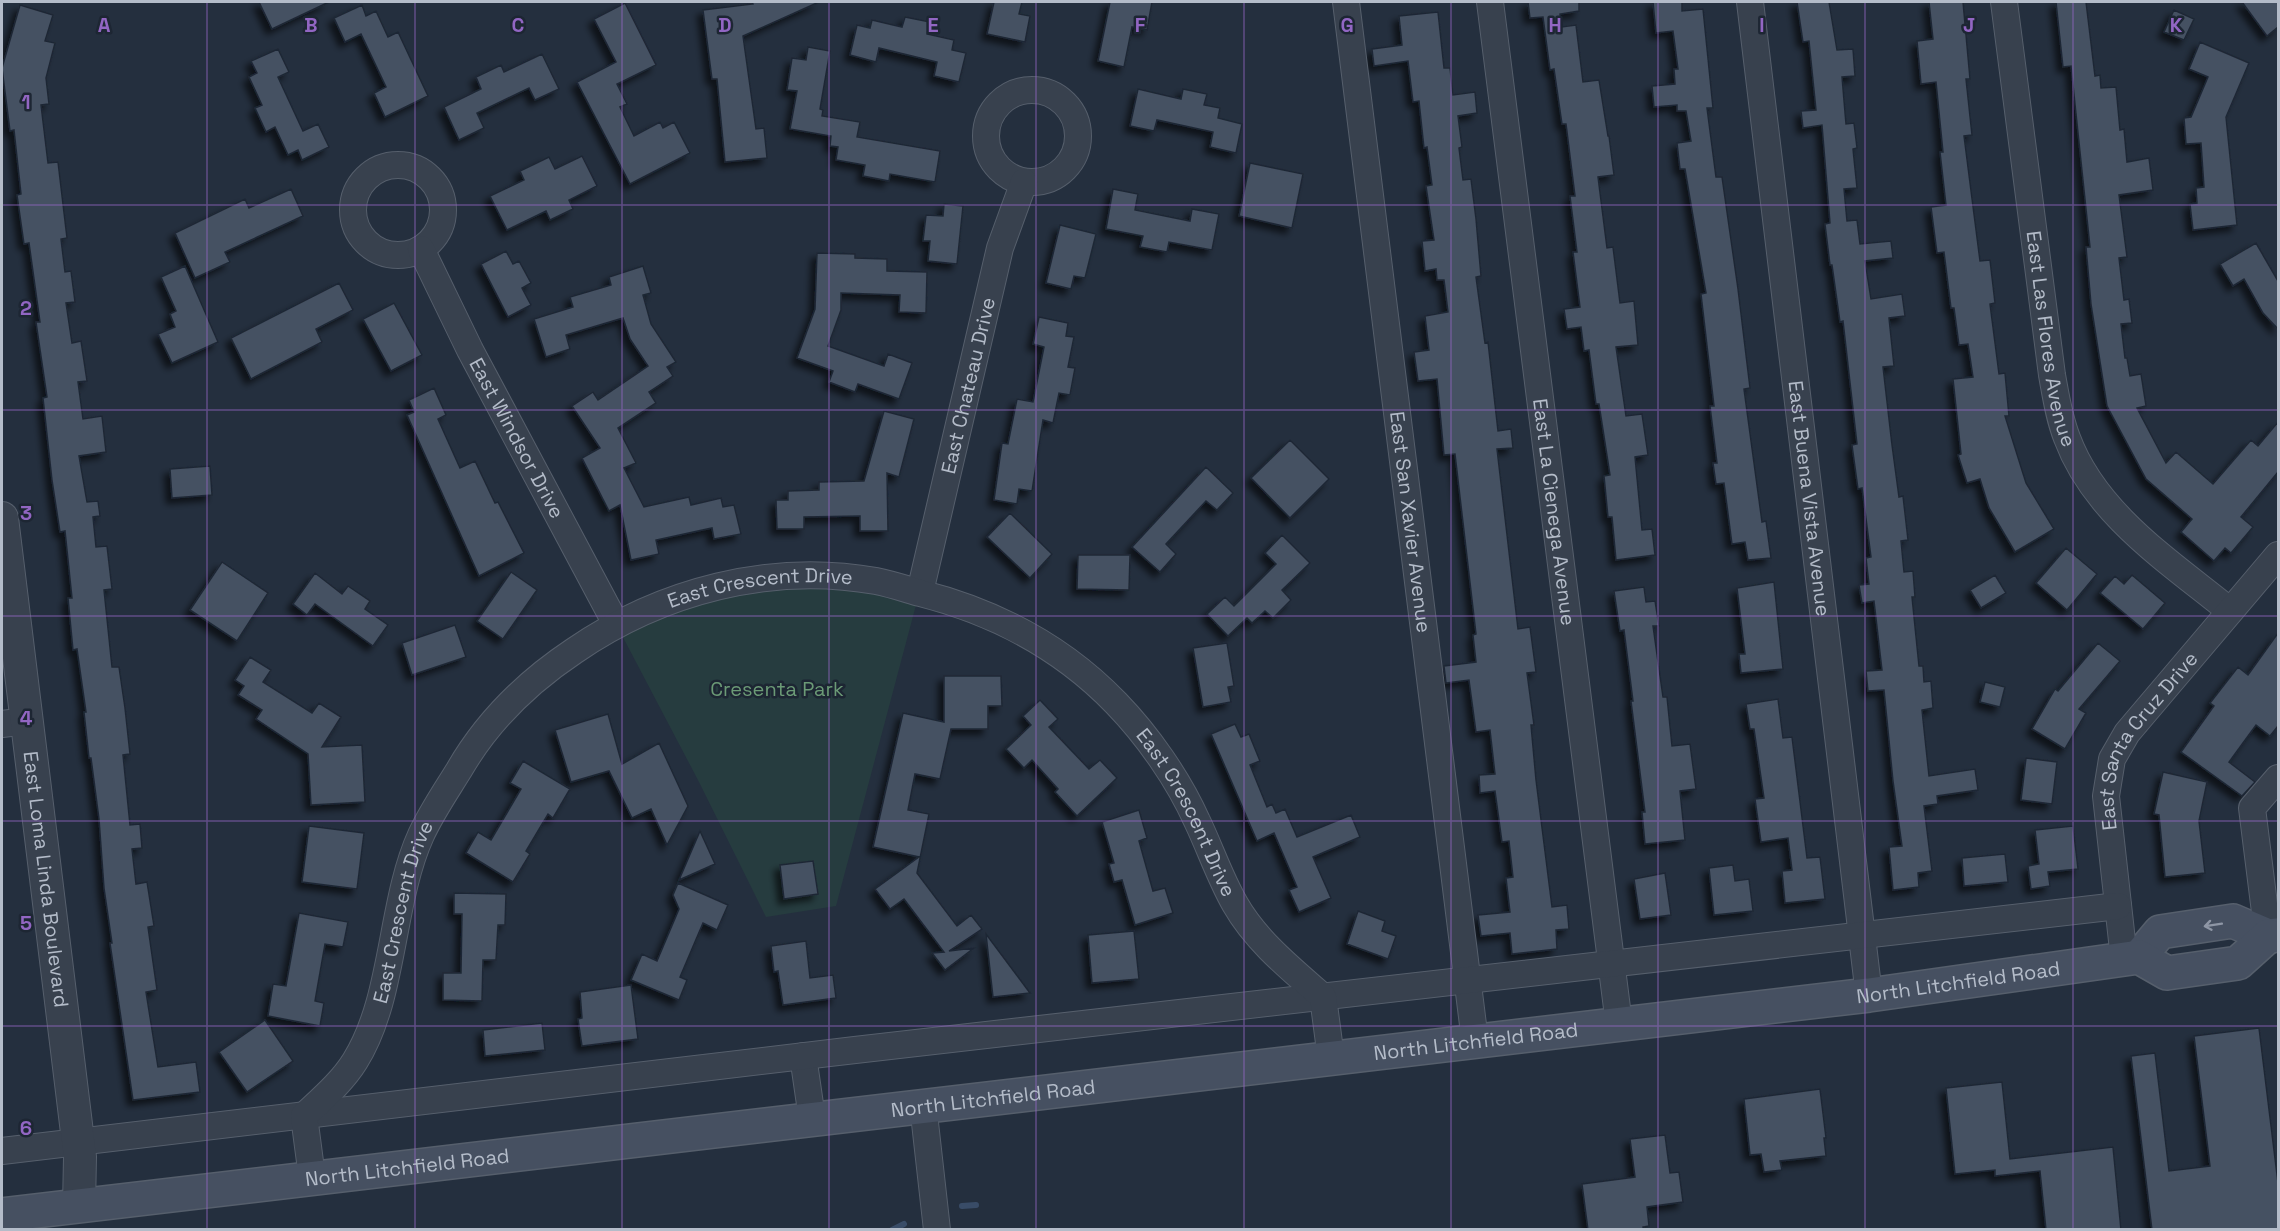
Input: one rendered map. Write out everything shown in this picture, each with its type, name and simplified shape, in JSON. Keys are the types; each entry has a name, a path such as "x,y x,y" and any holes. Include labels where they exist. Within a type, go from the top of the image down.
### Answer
{"main road":[{"path":"2132,958 2167,973 2238,963 2273,935"},
{"name":"North Litchfield Road","path":"2,1215 1869,995 2132,958"}],"street":[{"name":"East San Xavier Avenue","path":"1346,2 1475,1041"},
{"name":"East La Cienega Avenue","path":"1490,2 1619,1024"},
{"name":"East Buena Vista Avenue","path":"1750,2 1869,995"},
{"name":"East Las Flores Avenue","path":"2004,2 2052,375 2058,411 2067,439 2092,487 2112,511 2143,540 2230,611"},
{"name":"East Chateau Drive","path":"920,592 1000,248 1024,182"},
{"name":"East Windsor Drive","path":"421,249 470,350 616,624"},
{"name":"East Loma Linda Boulevard","path":"2,518 14,723 78,1142 79,1206"},
{"name":"East Santa Cruz Drive","path":"2132,958 2118,906 2106,796 2112,759 2127,733 2278,555"},
{"name":"East Crescent Drive","path":"304,1116 334,1088 356,1059 373,1021 406,882 420,836 478,739 507,704 542,672 616,624 697,591 764,578 833,577 875,581 920,592 981,610 1057,652 1116,702 1145,737 1174,778 1197,819 1235,904 1260,938 1323,997"},
{"path":"2273,935 2252,808 2278,778"},
{"path":"2,1151 803,1056 2118,906"},
{"path":"1323,997 1331,1058"},
{"path":"803,1056 812,1118"},
{"path":"923,1105 937,1230"},
{"path":"304,1116 312,1177"}],"green space":[{"name":"Cresenta Park","path":"833,577 916,605 836,906 766,917 699,782 616,624 662,604"}],"building":[{"path":"259,2 329,2 272,29"},
{"path":"752,2 819,2 743,36 756,129 764,128 767,158 725,162 717,79 712,79 703,10 753,4"},
{"path":"994,2 1022,2 1019,14 1030,16 1025,42 987,34"},
{"path":"1110,2 1152,2 1147,30 1132,27 1124,67 1098,61"},
{"path":"1528,2 1579,2 1579,11 1560,14 1562,27 1576,25 1583,82 1599,80 1614,175 1598,177 1607,248 1613,247 1620,303 1634,301 1638,345 1616,347 1626,416 1642,414 1648,455 1635,457 1642,530 1652,529 1655,555 1616,560 1612,517 1608,517 1604,476 1610,475 1599,404 1596,404 1589,350 1584,351 1581,327 1567,329 1564,309 1580,307 1573,252 1577,252 1570,196 1575,196 1566,124 1562,124 1554,69 1550,70 1543,17 1530,18"},
{"path":"1653,2 1682,2 1682,11 1703,9 1713,108 1707,108 1716,177 1722,177 1738,289 1750,388 1744,389 1762,522 1766,521 1771,558 1748,560 1745,542 1732,544 1724,483 1716,484 1713,463 1717,463 1710,406 1714,406 1701,294 1706,293 1685,169 1680,169 1677,143 1691,141 1686,111 1677,111 1677,105 1654,107 1652,86 1675,84 1674,69 1678,69 1673,31 1656,33"},
{"path":"1797,2 1829,2 1837,50 1853,49 1855,76 1842,77 1846,124 1854,123 1857,148 1853,149 1857,188 1844,189 1847,221 1857,220 1860,244 1891,241 1893,258 1865,261 1871,299 1902,294 1905,316 1889,318 1894,366 1883,367 1899,497 1903,496 1908,540 1901,541 1904,572 1913,571 1915,597 1912,597 1919,666 1923,666 1924,682 1931,681 1933,708 1922,710 1929,776 1975,769 1978,790 1937,796 1938,804 1924,806 1932,871 1918,873 1919,887 1893,890 1889,847 1902,846 1884,690 1868,691 1866,671 1882,670 1874,601 1862,603 1859,585 1869,584 1866,558 1871,557 1862,488 1858,489 1852,445 1857,444 1843,321 1840,322 1825,224 1830,223 1822,125 1803,128 1801,111 1816,110 1809,41 1803,42"},
{"path":"1929,2 1963,2 1970,79 1966,79 1972,135 1964,136 1980,261 1990,260 1995,303 1990,304 1999,374 2005,373 2009,416 2005,416 2026,483 2054,529 2015,552 1989,508 1980,479 1967,483 1958,455 1961,454 1953,379 1973,377 1968,344 1959,345 1954,308 1951,308 1944,252 1937,253 1931,207 1946,205 1936,82 1921,84 1917,41 1933,39"},
{"path":"2056,2 2086,2 2095,76 2100,75 2101,88 2116,87 2120,130 2124,129 2127,162 2149,158 2153,190 2119,195 2127,257 2119,258 2124,300 2129,299 2132,323 2121,324 2125,358 2127,358 2130,376 2141,374 2146,406 2137,408 2166,463 2176,452 2213,484 2251,440 2258,446 2278,422 2278,472 2241,517 2253,527 2231,553 2225,548 2214,561 2181,532 2192,519 2146,479 2107,406 2091,304 2086,247 2090,247 2071,66 2063,67"},
{"path":"2242,2 2278,2 2278,27 2267,36"},
{"path":"625,3 656,65 617,84 627,104 620,107 634,136 660,122 663,128 674,122 690,153 630,184 577,82 616,62 594,19"},
{"path":"20,5 53,15 45,41 55,43 46,78 49,104 41,105 48,163 58,162 67,238 61,239 65,272 71,271 75,302 66,303 72,343 81,341 87,381 78,382 83,419 102,416 106,452 79,456 87,502 98,501 100,516 93,517 96,547 107,546 112,589 104,590 112,667 119,667 125,708 130,754 123,755 130,825 140,824 142,848 132,849 136,884 147,882 154,926 148,927 157,990 146,992 158,1067 196,1062 200,1092 133,1100 110,943 112,943 104,888 99,819 84,712 86,712 77,649 73,650 68,598 72,598 65,531 60,532 52,480 43,398 47,397 36,322 40,322 29,243 24,244 17,195 21,194 14,130 10,131 2,68"},
{"path":"362,5 366,16 376,11 388,37 398,32 428,96 385,117 374,93 386,87 361,34 345,42 334,18"},
{"path":"2174,10 2194,19 2184,40 2164,32"},
{"path":"1438,12 1444,68 1450,68 1453,95 1475,92 1477,113 1458,116 1462,147 1459,148 1463,180 1471,179 1481,276 1476,277 1485,343 1488,342 1498,431 1511,429 1513,448 1497,449 1518,629 1530,627 1536,672 1527,673 1534,725 1531,725 1536,780 1552,907 1567,905 1569,929 1556,930 1557,949 1512,954 1510,933 1481,936 1478,915 1510,912 1506,878 1513,877 1509,841 1502,842 1495,791 1480,793 1479,775 1495,774 1490,730 1476,732 1469,680 1446,683 1444,666 1476,662 1473,635 1476,634 1455,454 1444,455 1437,379 1418,381 1414,352 1429,350 1425,316 1448,312 1444,280 1437,280 1436,269 1425,271 1422,241 1434,240 1426,186 1432,185 1427,147 1424,148 1419,101 1413,102 1408,61 1374,66 1372,49 1402,45 1399,16"},
{"path":"905,17 930,22 927,34 954,40 952,50 966,53 959,82 934,76 937,62 879,48 876,62 850,55 857,25 870,28 872,20 902,27"},
{"path":"2200,42 2249,63 2226,117 2237,225 2193,230 2190,204 2197,203 2196,188 2204,187 2201,143 2186,144 2184,118 2191,117 2208,77 2189,69"},
{"path":"808,47 830,51 820,109 823,110 822,116 860,122 857,137 940,151 935,182 890,174 889,181 863,176 865,165 836,160 838,147 830,146 831,136 790,129 797,91 787,90 792,58 806,60"},
{"path":"278,49 289,72 278,77 303,131 318,124 329,147 302,160 298,150 288,155 275,127 266,132 255,108 262,105 249,77 257,73 251,61"},
{"path":"542,54 559,89 535,100 529,88 477,113 484,128 459,140 444,107 481,89 476,77 501,65 504,72"},
{"path":"1138,89 1181,99 1183,89 1207,94 1204,105 1220,108 1218,118 1242,124 1236,153 1210,147 1213,132 1157,120 1154,131 1130,126"},
{"path":"582,156 597,186 569,200 573,209 550,220 546,211 507,230 490,196 524,180 520,171 549,157 555,169"},
{"path":"1250,163 1303,174 1292,228 1239,216"},
{"path":"291,189 303,216 225,252 230,262 195,278 175,233 245,199 249,208"},
{"path":"1113,189 1138,194 1135,210 1190,221 1192,209 1219,214 1212,250 1169,242 1167,252 1140,247 1143,236 1106,229"},
{"path":"944,204 963,206 957,264 928,261 930,241 923,241 926,215 943,216"},
{"path":"1060,225 1096,234 1085,278 1074,276 1071,289 1046,283"},
{"path":"2256,243 2278,281 2278,329 2263,313 2244,279 2233,286 2220,264"},
{"path":"506,251 513,264 519,261 531,283 522,288 531,305 508,317 481,264"},
{"path":"817,253 855,254 855,258 887,259 887,271 927,272 926,313 899,312 900,295 841,293 841,310 828,346 884,366 888,354 912,363 899,399 858,384 855,392 829,382 833,371 797,358 815,309"},
{"path":"185,266 218,342 172,363 158,334 175,327 170,314 176,311 161,277"},
{"path":"643,266 651,293 643,295 651,324 676,362 667,367 673,376 649,392 656,403 618,428 636,463 624,468 644,507 689,497 691,505 721,498 723,507 734,505 741,534 714,539 712,528 656,540 659,554 631,560 620,505 609,511 582,458 600,448 572,406 593,392 598,400 648,366 630,339 623,318 566,335 570,349 546,357 534,319 573,307 570,297 611,285 609,277"},
{"path":"339,283 353,310 316,329 322,342 251,379 231,338"},
{"path":"394,303 422,355 391,371 363,319"},
{"path":"1039,317 1068,323 1066,336 1074,337 1068,367 1075,368 1070,395 1059,393 1053,423 1043,420 1032,491 1019,489 1017,504 994,500 1002,443 1008,444 1017,399 1033,402 1044,347 1033,344"},
{"path":"434,388 446,415 438,419 460,468 475,461 495,503 498,502 524,553 479,576 407,415 414,412 409,400"},
{"path":"884,411 914,419 899,477 887,473 888,531 860,531 860,516 804,517 804,529 777,529 776,500 788,500 788,491 819,490 819,482 864,481"},
{"path":"1290,440 1329,479 1290,518 1251,478"},
{"path":"210,466 212,495 172,498 170,469"},
{"path":"1206,467 1233,493 1217,510 1206,501 1166,544 1176,554 1160,572 1132,547"},
{"path":"1010,513 1052,554 1030,578 987,537"},
{"path":"1282,535 1310,563 1282,590 1291,600 1273,618 1265,611 1252,623 1247,618 1228,636 1207,614 1225,597 1234,606 1276,564 1265,553"},
{"path":"2066,548 2097,574 2067,610 2036,583"},
{"path":"1078,555 1130,555 1129,590 1077,589"},
{"path":"222,562 268,593 237,641 190,610"},
{"path":"511,572 537,590 503,639 477,621"},
{"path":"315,573 342,594 348,586 370,601 365,609 388,625 373,646 315,604 307,615 293,604"},
{"path":"1995,575 2006,593 1981,608 1970,590"},
{"path":"2132,575 2165,603 2143,629 2100,593 2115,576 2124,584"},
{"path":"1774,582 1783,669 1741,673 1739,654 1745,654 1737,588"},
{"path":"1644,587 1646,602 1655,601 1659,626 1653,626 1663,697 1667,697 1672,746 1690,744 1696,789 1680,791 1685,840 1645,844 1642,812 1645,812 1631,701 1633,701 1624,630 1620,631 1614,591"},
{"path":"455,625 466,657 412,675 402,643"},
{"path":"2278,633 2278,726 2270,736 2256,725 2229,762 2255,782 2242,796 2181,752 2214,706 2210,703 2238,667 2248,675"},
{"path":"1227,643 1234,686 1228,687 1231,702 1203,707 1193,648"},
{"path":"2098,643 2120,661 2079,709 2086,713 2065,749 2032,729 2055,689 2058,691"},
{"path":"250,657 271,670 263,682 312,713 319,703 341,717 322,747 362,745 365,802 311,805 308,754 256,719 262,710 238,695 244,686 235,680"},
{"path":"944,676 1001,676 1002,706 988,706 988,729 951,729 940,779 915,774 908,810 929,814 917,873 957,926 971,915 982,929 949,951 974,948 945,970 932,953 944,952 904,899 890,909 875,889 919,857 873,847 903,713 944,722"},
{"path":"1985,682 2005,687 2000,707 1980,702"},
{"path":"1778,699 1783,738 1792,737 1807,858 1820,857 1825,899 1785,903 1782,871 1792,870 1788,838 1761,842 1755,799 1764,798 1754,729 1750,729 1746,704"},
{"path":"1040,700 1058,719 1049,727 1089,769 1100,760 1117,778 1077,816 1055,792 1058,789 1032,760 1024,768 1006,749 1031,725 1023,716"},
{"path":"608,714 622,764 659,743 688,806 667,845 651,809 632,818 609,771 571,782 555,730"},
{"path":"1235,724 1241,737 1249,734 1260,761 1250,765 1267,807 1272,804 1276,813 1285,809 1297,837 1351,815 1360,837 1313,857 1331,898 1299,912 1289,890 1297,887 1274,833 1257,841 1211,734"},
{"path":"2026,758 2057,762 2052,804 2021,800"},
{"path":"523,761 570,789 553,818 548,814 526,851 530,854 513,882 466,853 478,832 491,840 521,789 510,783"},
{"path":"2163,772 2207,782 2199,821 2205,873 2165,877 2159,815 2154,814"},
{"path":"1139,810 1147,838 1139,841 1153,891 1165,888 1173,913 1135,925 1122,880 1114,882 1109,864 1114,863 1102,822"},
{"path":"309,826 364,833 357,889 302,882"},
{"path":"2073,826 2078,869 2048,872 2050,886 2031,889 2028,866 2039,864 2035,830"},
{"path":"700,831 715,864 679,880"},
{"path":"2005,854 2008,882 1964,886 1962,858"},
{"path":"813,861 818,894 784,899 780,865"},
{"path":"1733,865 1735,881 1749,879 1753,911 1714,915 1709,868"},
{"path":"1665,873 1671,915 1640,919 1634,879"},
{"path":"678,883 728,905 717,930 703,923 680,977 687,980 679,1000 631,980 642,954 657,961 679,909 673,895"},
{"path":"454,893 506,894 505,925 498,925 496,960 483,960 482,1001 443,1000 443,973 461,973 462,914 454,914"},
{"path":"1358,911 1385,921 1382,931 1396,936 1388,959 1347,944"},
{"path":"299,913 348,922 343,947 325,944 315,1001 324,1003 320,1026 268,1016 273,984 286,986"},
{"path":"1134,931 1139,979 1092,983 1088,935"},
{"path":"986,934 1030,993 993,997"},
{"path":"806,941 810,978 833,975 836,998 783,1005 778,971 774,972 771,946"},
{"path":"631,985 638,1039 582,1046 578,1019 582,1018 580,992"},
{"path":"265,1020 293,1061 247,1092 219,1052"},
{"path":"542,1023 545,1050 485,1056 483,1030"},
{"path":"2259,1028 2278,1183 2278,1230 2152,1230 2131,1056 2155,1053 2169,1171 2210,1166 2194,1036"},
{"path":"2002,1082 2010,1159 2113,1147 2121,1230 2046,1230 2040,1171 1995,1176 1995,1170 1955,1174 1946,1088"},
{"path":"1820,1089 1826,1156 1780,1161 1782,1170 1764,1172 1761,1154 1750,1155 1744,1099"},
{"path":"1665,1135 1670,1173 1679,1172 1683,1202 1647,1207 1649,1226 1643,1227 1644,1230 1588,1230 1582,1184 1635,1177 1630,1139"}],"waterway":[{"path":"962,1206 976,1205"},
{"path":"892,1230 904,1224"}]}
